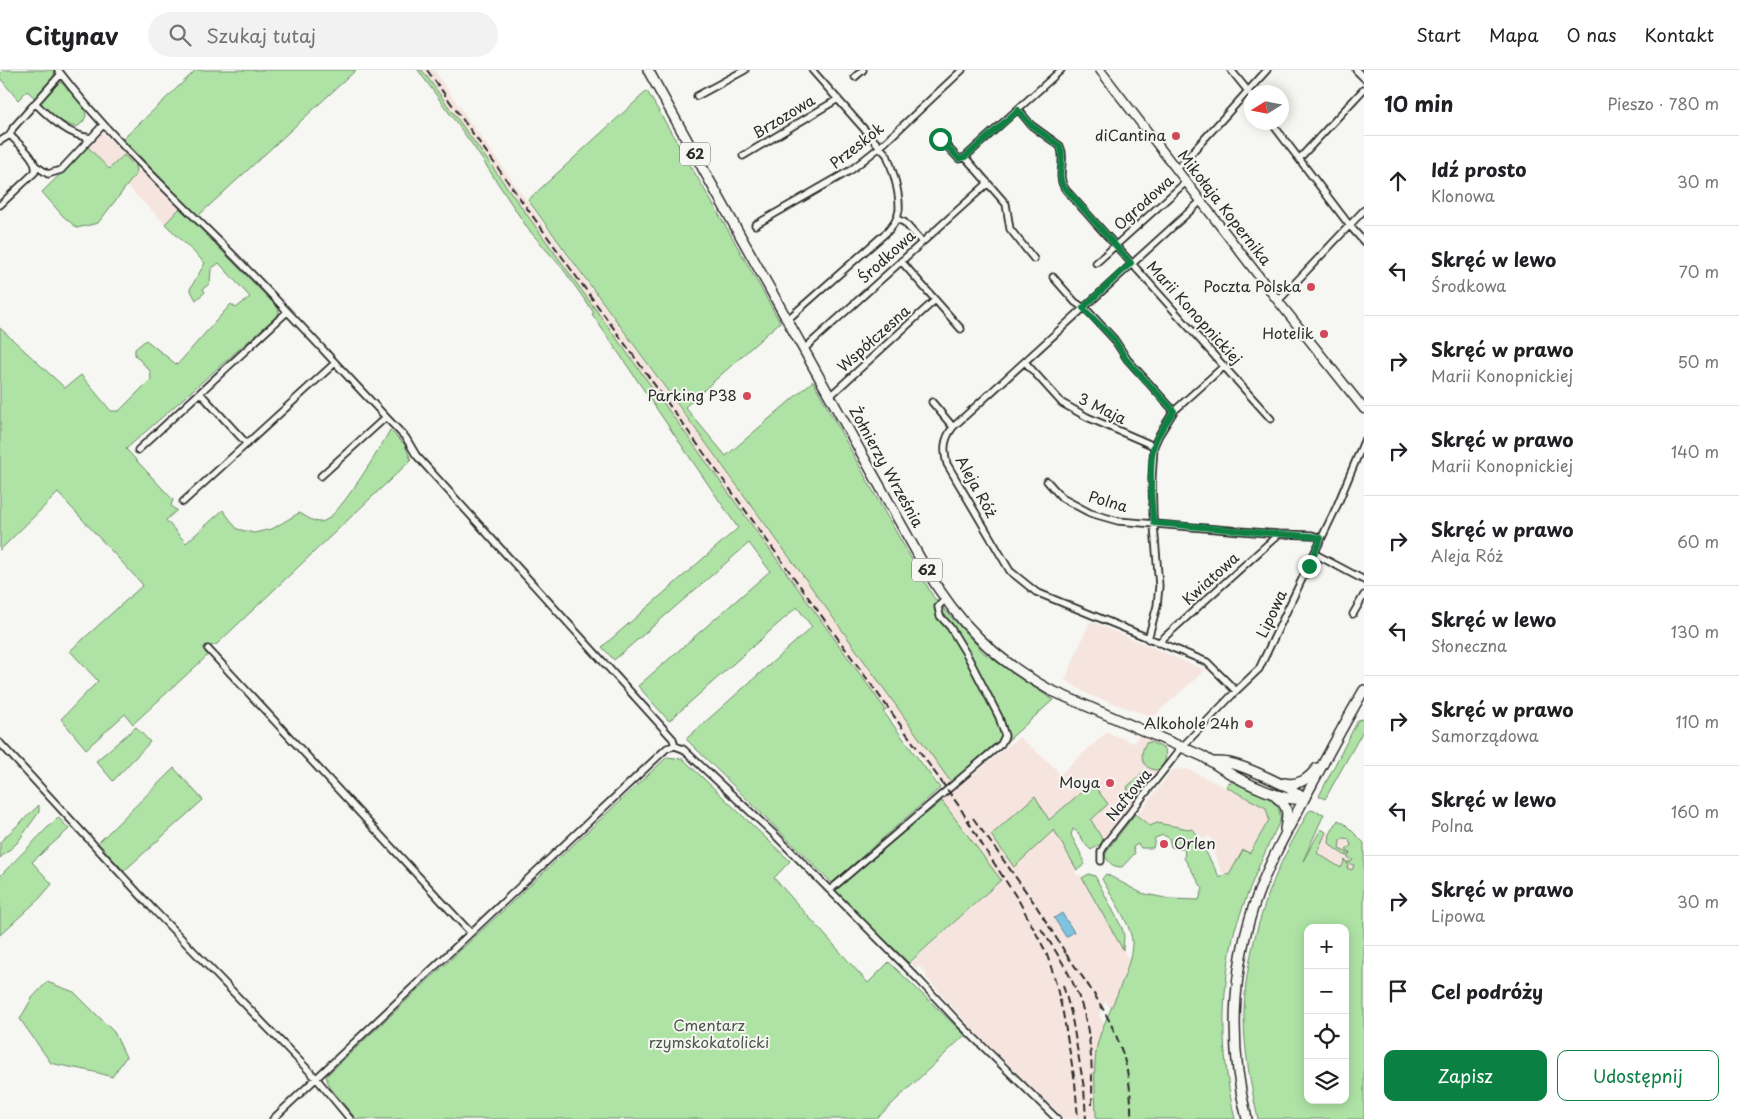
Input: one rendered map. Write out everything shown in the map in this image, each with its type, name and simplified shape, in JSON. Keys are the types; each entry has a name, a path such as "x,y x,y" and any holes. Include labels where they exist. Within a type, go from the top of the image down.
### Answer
{"main road":[{"name":"Żołnierzy Września","path":"648,70 945,600 968,628 986,647 1027,677 1072,700 1182,747 1267,792 1291,800 1304,800"},
{"name":"62","path":"1304,800 1364,690"},
{"name":"62","path":"1278,782 1293,784 1302,782 1310,776 1327,756"},
{"name":"Żołnierzy Września","path":"1213,762 1230,763 1278,782 1296,792 1304,800"},
{"path":"1267,792 1282,802 1287,808 1284,836"},
{"path":"1247,1119 1235,1048 1235,1010 1239,967 1252,912 1262,882 1304,800"}],"street":[{"path":"697,96 745,70"},
{"path":"787,320 888,231 899,212 891,166 887,155 812,70"},
{"path":"855,77 863,70"},
{"name":"Przeskok","path":"755,225 851,170 880,147 962,70"},
{"path":"940,139 959,159 965,157 1061,70"},
{"name":"Mikołaja Kopernika","path":"1100,70 1364,409"},
{"path":"1231,70 1244,86"},
{"path":"1256,85 1267,70"},
{"path":"1356,70 1364,78"},
{"path":"0,141 10,135 13,128 60,72 103,125 131,155 231,253 386,417 410,444 416,455 673,739 675,746"},
{"path":"1299,159 1364,88"},
{"name":"Brzozowa","path":"743,156 838,99"},
{"path":"1177,169 1244,100"},
{"path":"35,103 53,120 85,138 92,138"},
{"name":"Marii Konopnickiej","path":"1018,110 1031,125 1060,146 1063,157 1060,181 1063,186 1271,419"},
{"path":"10,135 33,160 36,166 48,174 61,170 103,125"},
{"path":"1277,130 1364,242"},
{"path":"965,157 1006,204 1010,229 1034,259"},
{"path":"0,206 35,172 36,166"},
{"name":"Ogrodowa","path":"1096,263 1186,182"},
{"name":"Środkowa","path":"804,349 988,183"},
{"name":"Aleja Róż","path":"1201,201 953,427 944,443 947,464 1010,571 1036,592 1207,662 1236,691"},
{"path":"1278,301 1364,210"},
{"path":"896,218 904,222 922,242"},
{"path":"902,261 961,329"},
{"path":"1053,277 1075,302 1114,339 1126,359 1174,411"},
{"name":"Współczesna","path":"830,396 934,300"},
{"path":"138,450 287,312"},
{"name":"3 Maja","path":"1025,362 1062,403 1087,418 1154,446"},
{"path":"183,502 335,363"},
{"path":"1148,639 1157,606 1159,586 1152,478 1154,446 1174,411 1224,366"},
{"path":"200,393 247,444"},
{"path":"932,402 953,427"},
{"path":"321,476 386,417"},
{"name":"Lipowa","path":"1182,747 1260,669 1315,554 1364,441"},
{"name":"Polna","path":"1047,481 1062,498 1090,513 1118,521 1321,538"},
{"name":"Kwiatowa","path":"1158,643 1279,534"},
{"path":"1315,554 1364,580"},
{"path":"1353,614 1364,595"},
{"path":"830,890 1001,744 1005,736 999,717 967,655 939,613 938,607 945,600"},
{"path":"208,649 470,932"},
{"path":"0,743 152,908 316,1078 350,1119"},
{"path":"273,1119 667,748 675,746 683,749 773,833 920,980 973,1037 1057,1119"},
{"name":"Naftowa","path":"1101,861 1101,852 1106,843 1182,747"}],"shaded area":[{"path":"422,70 434,70 531,207 952,782 943,788"},
{"path":"102,132 180,208 165,224 88,147"},
{"path":"1090,621 1205,670 1153,717 1089,695 1065,680"},
{"path":"1107,732 1134,743 1139,735 1166,748 1167,757 1166,762 1104,842 1091,821 1049,821 1035,797 1077,870 1075,872 1078,876 1080,874 1129,960 1112,1010 1105,1001 1099,1016 1105,1024 1095,1059 1096,1119 1065,1119 972,1029 926,977 927,974 920,967 915,967 911,963 1001,880 942,801 955,788 1019,737 1060,774"},
{"path":"1188,769 1266,808 1269,820 1249,853 1243,851 1229,875 1222,873 1214,854 1216,848 1209,836 1204,839 1194,830 1157,823 1150,827 1137,816 1172,770"},
{"path":"1338,820 1345,824 1364,843 1364,908 1298,870 1321,829 1330,834"}],"green space":[{"path":"4,70 54,70 54,78 36,99 27,91 18,100 0,78 0,73"},
{"path":"196,70 356,70 198,216 123,139"},
{"path":"418,70 422,70 886,710 883,711 940,788 832,883 686,739 812,627 797,607 669,721 638,686 770,571 749,543 614,660 602,647 738,528 592,314 594,313 563,269 528,229 474,147"},
{"path":"58,82 62,83 84,106 86,116 77,127 62,121 41,104 40,101"},
{"path":"647,91 780,322 685,407 726,456 813,381 934,598 984,653 1053,700 955,788 809,584 528,200"},
{"path":"88,147 109,169 124,155 135,166 136,174 98,223 77,228 63,216 42,192"},
{"path":"180,208 278,308 279,314 126,449 173,500 171,505 177,510 166,520 186,543 223,510 237,529 254,533 272,529 299,513 317,522 324,521 331,516 349,494 390,430 405,445 411,460 217,644 211,646 206,651 208,655 133,724 125,714 86,749 61,719 98,681 70,651 143,585 58,493 0,550 0,328 65,388 81,375 111,411 119,411 151,379 150,371 135,355 135,349 146,340 177,365 231,304 236,308 250,297 219,263 211,269 210,283 203,289 205,292 196,300 190,289 205,263 165,224"},
{"path":"1364,719 1364,729 1325,799 1319,796 1358,720"},
{"path":"136,727 150,742 113,781 96,761"},
{"path":"1151,742 1165,749 1165,761 1162,767 1157,770 1148,767 1142,756 1146,743"},
{"name":"Cmentarz rzymskokatolicki","path":"667,757 683,759 790,861 774,878 868,983 889,962 965,1035 876,1119 356,1119 329,1086 326,1076"},
{"path":"174,768 203,800 124,871 98,843"},
{"path":"1142,773 1146,774 1150,781 1140,795 1134,798 1129,795 1127,787"},
{"path":"1233,782 1264,796 1277,806 1280,813 1280,821 1259,866 1234,931 1229,961 1224,1006 1224,1029 1227,1074 1235,1119 1096,1119 1095,1066 1097,1045 1125,975 1132,941 1128,926 1102,879 1106,874 1141,893 1170,899 1199,900 1203,889 1184,858 1185,850 1171,847 1169,838 1163,835 1155,838 1153,848 1141,848 1138,844 1133,847 1135,853 1122,867 1112,864 1105,856 1108,849 1135,814 1150,826 1157,823 1194,830 1198,838 1194,842 1197,844 1201,843 1220,878 1226,874 1229,875 1243,850 1250,853 1269,820 1266,808 1226,787 1228,783"},
{"path":"1092,783 1108,804 1091,820 1104,842 1091,850 1073,829 1071,835 1084,860 1084,865 1077,870 1054,830 1014,867 991,835 1035,796 1049,820"},
{"path":"942,801 1001,880 909,963 834,891"},
{"path":"39,805 39,812 17,843 0,858 0,842"},
{"path":"1311,810 1324,814 1303,861 1321,829 1326,832 1317,853 1341,868 1345,860 1348,865 1347,868 1352,870 1354,865 1347,863 1353,860 1347,857 1350,853 1346,850 1351,846 1349,839 1344,838 1340,841 1339,849 1348,853 1346,856 1329,843 1330,834 1338,820 1345,824 1364,843 1364,1119 1258,1119 1245,1043 1246,982 1262,913 1286,854 1308,812"},
{"path":"58,817 69,829 32,862 52,884 40,898 0,935 0,876"},
{"path":"1089,874 1095,876 1122,928 1124,936 1123,950 1082,878"},
{"path":"47,982 74,992 114,1032 126,1057 112,1077 51,1063 20,1019 32,998"}],"water":[{"path":"1062,913 1074,932 1066,937 1054,918"}],"railway":[{"path":"427,70 959,806 1019,901 1046,952 1054,976 1063,1013 1075,1082 1078,1119"},
{"path":"973,818 1035,904 1070,960"},
{"path":"1041,929 1068,973 1084,1012 1091,1054 1092,1105"},
{"path":"1066,954 1093,992 1114,1030 1122,1050 1130,1094 1131,1119"},
{"path":"1063,985 1071,1013 1084,1088 1086,1119"}],"place":[{"name":"diCantina","path":"1176,136"},
{"name":"Poczta Polska","path":"1311,287"},
{"name":"Hotelik","path":"1324,334"},
{"name":"Parking P38","path":"747,396"},
{"name":"Alkohole 24h","path":"1249,724"},
{"name":"Moya","path":"1110,783"},
{"name":"Orlen","path":"1164,844"}],"route":[{"path":"940,139 959,159 965,157 1018,110 1031,125 1060,146 1063,152 1060,181 1063,186 1131,263 1083,308 1088,310 1114,339 1126,359 1174,411 1154,446 1152,459 1154,523 1321,538 1309,566"}]}
